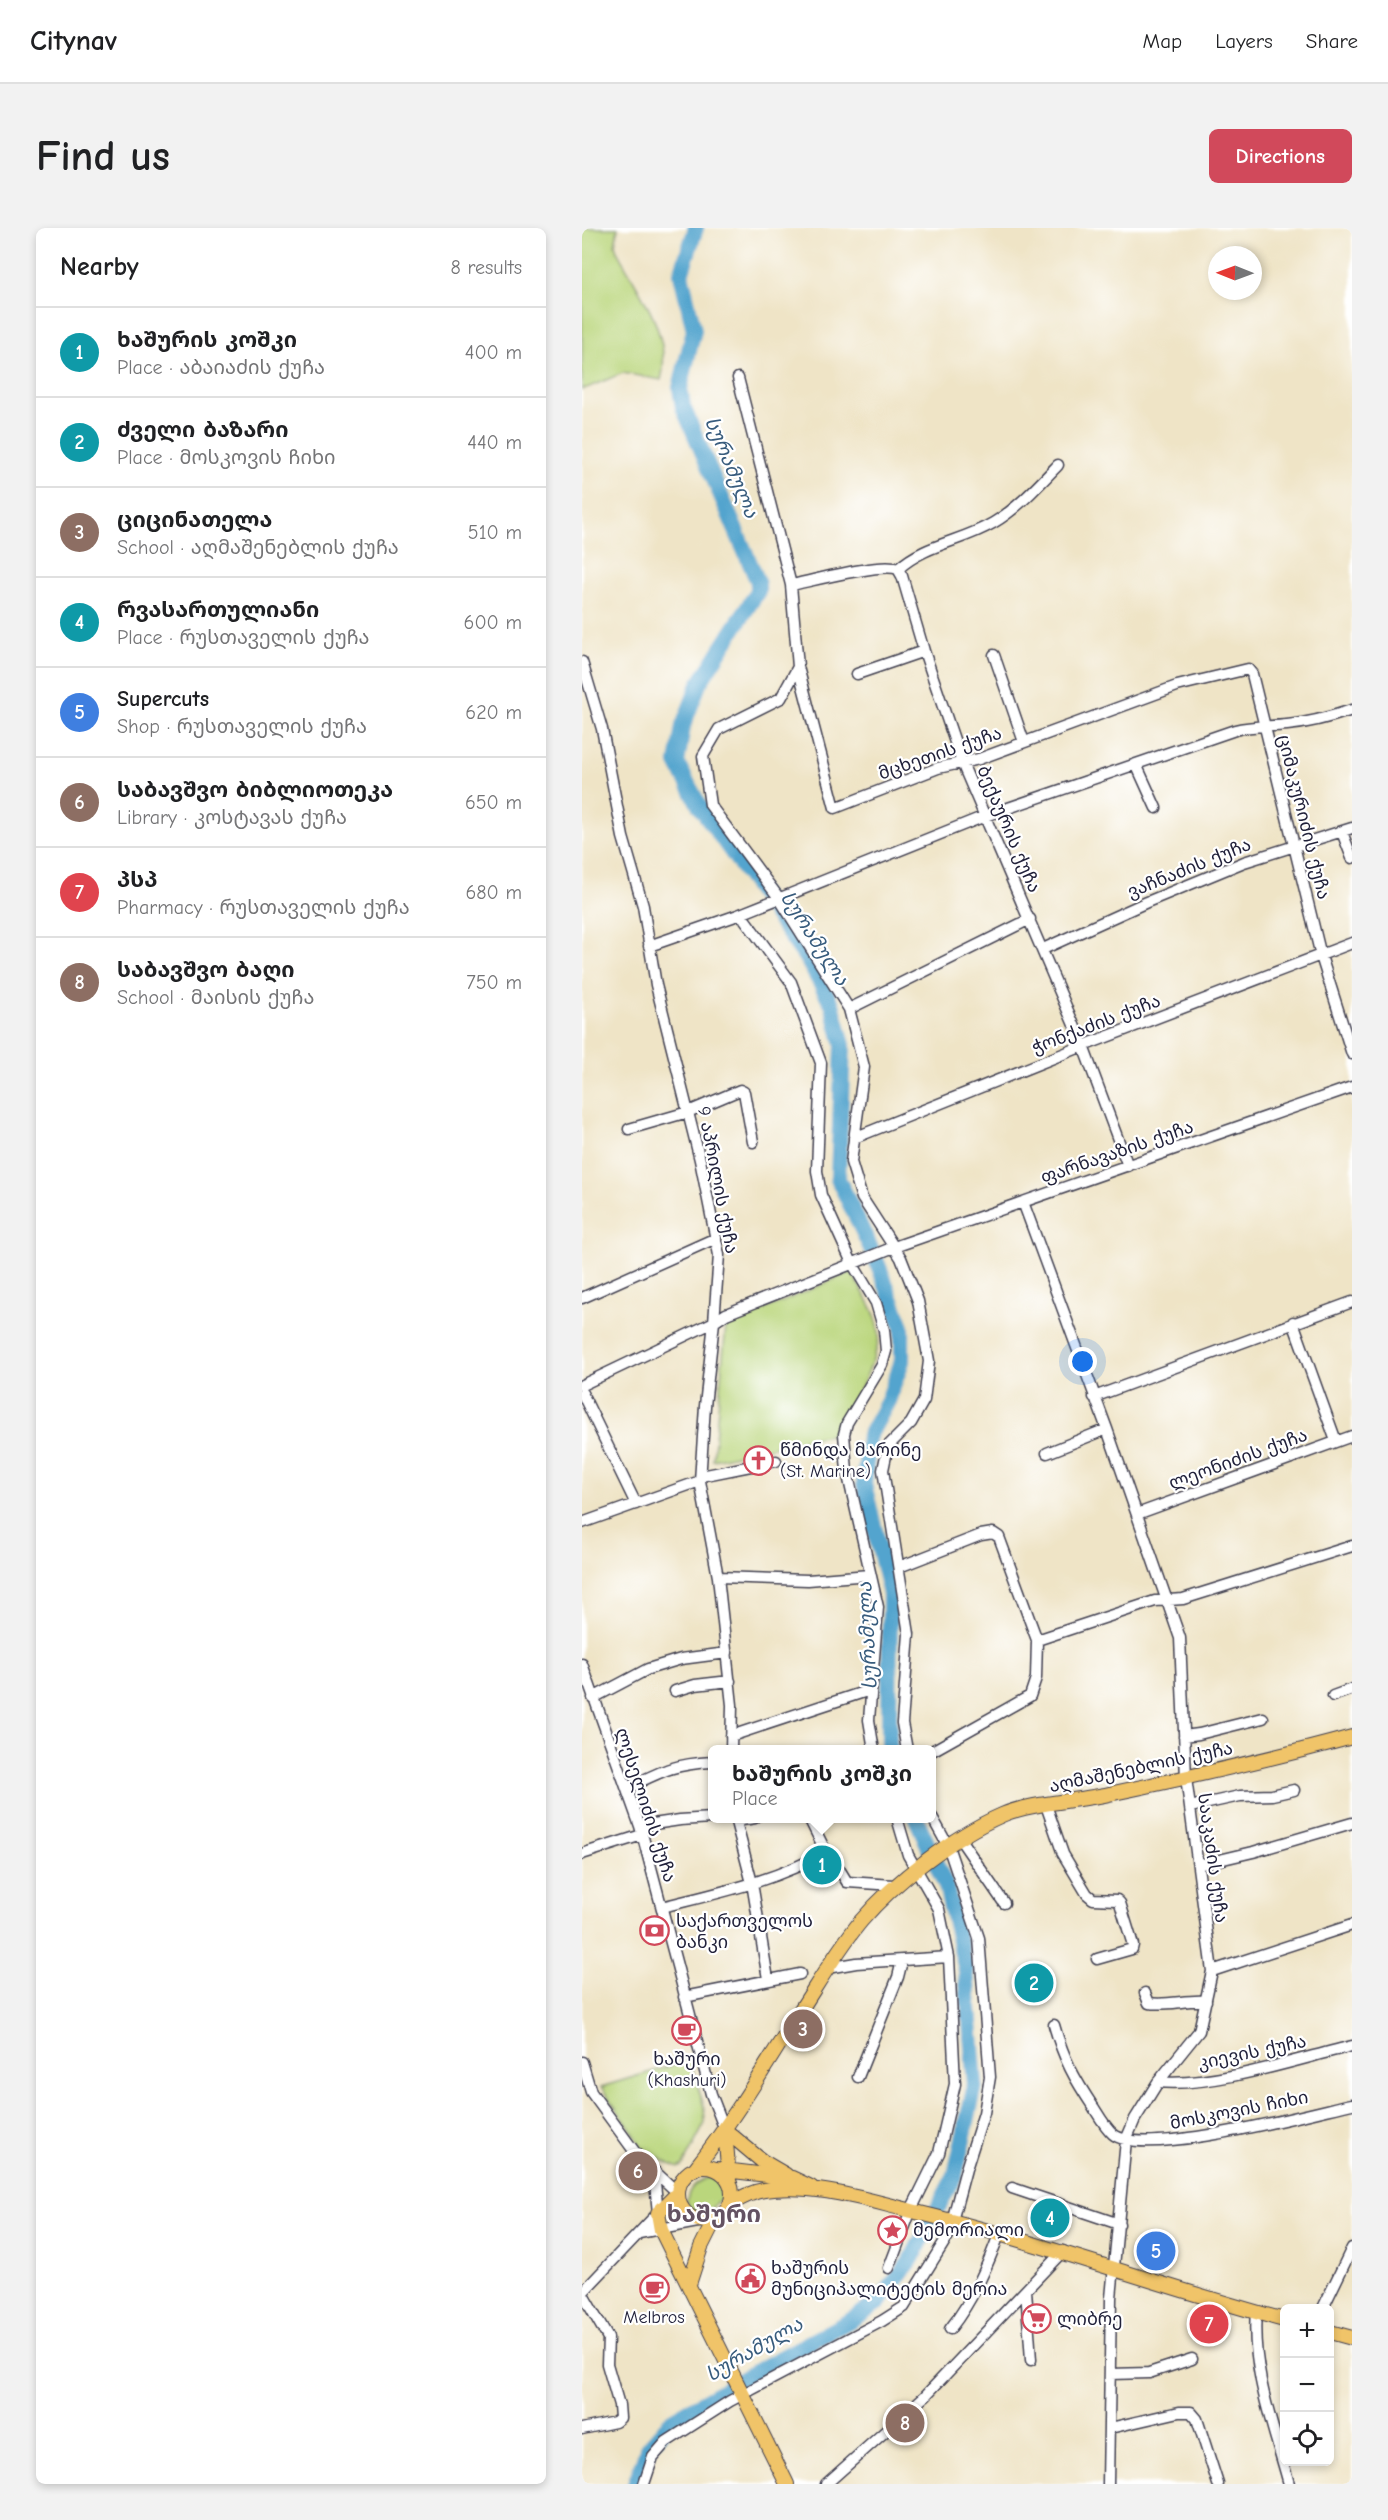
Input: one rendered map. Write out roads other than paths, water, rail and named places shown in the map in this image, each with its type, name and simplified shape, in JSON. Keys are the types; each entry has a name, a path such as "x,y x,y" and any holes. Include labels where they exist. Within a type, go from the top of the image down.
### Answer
{"main road":[{"name":"აღმაშენებლის ქუჩა","path":"918,1868 951,1844 1002,1815 1186,1778 1352,1737"},
{"path":"787,2484 689,2284 670,2252 658,2213 678,2193 684,2177 694,2170 726,2130 827,1968 860,1922 894,1885 918,1868"},
{"path":"678,2193 685,2213 695,2219 709,2220 726,2212 732,2196 724,2174 726,2130"},
{"path":"726,2130 762,2161 816,2190"},
{"path":"694,2170 703,2168 724,2174 792,2178"},
{"path":"730,2204 744,2196 764,2190 816,2190 867,2198 1000,2232 1280,2319"},
{"path":"689,2284 709,2220"},
{"path":"1334,2333 1352,2338"}],"street":[{"name":"მცხეთის ქუჩა","path":"738,378 791,585 798,667 835,808 938,768 962,763 1024,742 1176,686 1244,669 1248,669 1252,674 1265,726"},
{"path":"791,585 847,572 888,567 898,569 921,551 994,523 1034,490 1058,465"},
{"name":"ბექაურის ქუჩა","path":"898,569 962,763 1083,1046 1128,1166"},
{"path":"857,674 924,651"},
{"path":"994,655 1024,742"},
{"name":"9 აპრილის ქუჩა","path":"582,662 602,729 623,837 643,906 656,985 688,1112 719,1255 700,1479 718,1576 727,1653 731,1745"},
{"path":"798,667 781,698 719,729 703,756 710,805 779,898 849,1009 864,1067 851,1162 857,1186 885,1236 901,1258 918,1301 929,1361 924,1400 910,1423 888,1446 883,1470 909,1634 902,1723 906,1745"},
{"path":"649,946 779,898 985,816 1242,728 1324,719 1352,710"},
{"name":"ციმაკურიძის ქუჩა","path":"1265,726 1321,956 1352,1054"},
{"path":"1136,764 1156,808"},
{"path":"1347,830 1352,858"},
{"name":"ვაჩნაძის ქუჩა","path":"1043,949 1147,902 1244,862 1347,830"},
{"path":"740,913 791,982 821,1062 817,1171 821,1195 876,1303 886,1351 882,1365 847,1423 844,1434 847,1471 878,1607 870,1690 869,1720 873,1745"},
{"path":"849,1009 1030,919"},
{"name":"ჭონქაძის ქუჩა","path":"854,1138 1083,1046 1352,943"},
{"name":"ფარნავაზის ქუჩა","path":"856,1261 1352,1087"},
{"path":"629,1130 688,1112 737,1090 744,1092 753,1142"},
{"name":"სააკაძის ქუჩა","path":"1023,1202 1107,1429 1180,1638 1186,1778 1212,1971 1199,2031 1158,2082 1135,2119 1126,2140 1113,2268 1108,2484"},
{"path":"582,1298 716,1238"},
{"path":"582,1385 642,1354 714,1322 733,1310 856,1261"},
{"path":"1094,1396 1352,1302"},
{"path":"1293,1322 1336,1441"},
{"path":"582,1393 636,1504"},
{"path":"1047,1453 1107,1429"},
{"name":"ლეონიძის ქუჩა","path":"1137,1514 1352,1436"},
{"path":"582,1523 700,1479 776,1461"},
{"path":"899,1567 981,1535 993,1533 999,1537 1037,1640 1036,1678 1030,1696 936,1748"},
{"path":"1037,1640 1144,1604 1200,1594 1352,1546"},
{"path":"718,1576 808,1580 869,1575"},
{"path":"593,1698 648,1669 681,1659 727,1653"},
{"name":"ლესელიძის ქუჩა","path":"582,1664 641,1830 711,2094 726,2130"},
{"path":"675,1691 695,1685 730,1681"},
{"path":"1333,1696 1352,1689"},
{"path":"731,1736 870,1690"},
{"path":"1184,1736 1263,1718"},
{"path":"627,1788 669,1768 682,1764 708,1762"},
{"path":"1190,1807 1240,1796 1272,1795 1294,1790"},
{"path":"1046,1805 1063,1854 1087,1894 1093,1899 1117,1900 1120,1903 1133,1945 1132,1949 1097,1959"},
{"path":"582,1854 641,1830 708,1819"},
{"path":"737,1823 752,1883 768,1979"},
{"path":"812,1823 826,1852 834,1859 847,1882 894,1885"},
{"path":"889,2268 939,2153 955,2084 949,1957 939,1909 918,1868 908,1855 898,1823"},
{"path":"936,1823 951,1844 1004,1903"},
{"path":"1198,1865 1253,1852 1352,1823"},
{"path":"644,2484 653,2457 666,2442 741,2393 882,2321 904,2307 948,2236 984,2113 990,2077 979,1938 951,1844"},
{"path":"662,1907 752,1883 805,1864 826,1852"},
{"path":"1212,1971 1352,1925"},
{"path":"827,1968 856,1963 949,1957"},
{"path":"858,2077 898,1977 902,1961"},
{"path":"684,1997 800,1974"},
{"path":"1145,1993 1149,2003 1206,2001"},
{"path":"1054,2025 1068,2068 1106,2126 1114,2135 1126,2140"},
{"name":"კიევის ქუჩა","path":"1158,2082 1189,2082 1236,2074 1352,2046"},
{"path":"582,2062 591,2092 637,2156 678,2193"},
{"name":"მოსკოვის ჩიხი","path":"1126,2140 1162,2141 1215,2135 1352,2104"},
{"path":"582,2429 615,2422 620,2418 619,2405 607,2364 608,2338 582,2293 658,2213 654,2173"},
{"path":"1012,2188 1119,2224"},
{"path":"639,2233 709,2220"},
{"path":"950,2329 964,2311 986,2271 1000,2232"},
{"path":"1325,2304 1352,2248"},
{"path":"826,2484 925,2396 1063,2251"},
{"path":"1026,2290 1031,2360"},
{"path":"1256,2312 1254,2332 1260,2377 1289,2484"},
{"path":"1110,2374 1149,2373 1192,2359"},
{"path":"1110,2428 1179,2412 1191,2412 1197,2419 1218,2484"}],"waterway":[{"name":"სურამულა","path":"696,228 681,274 694,330 680,388 683,407 758,582 758,591 699,684 683,726 677,763 700,807 808,961 832,1004 843,1045 838,1179 875,1257 902,1326 902,1361 888,1401 869,1436 864,1484 890,1594 890,1745"},
{"name":"სურამულა","path":"635,2484 648,2448 672,2420 879,2302 911,2260 955,2175 975,2085 966,1970 946,1886 918,1823"}],"place":[{"name":"წმინდა მარინე (St. Marine)","path":"759,1460"},
{"name":"ხაშურის კოშკი","path":"822,1865"},
{"name":"საქართველოს ბანკი","path":"655,1931"},
{"name":"ძველი ბაზარი","path":"1034,1983"},
{"name":"ციცინათელა","path":"803,2029"},
{"name":"ხაშური (Khashuri)","path":"687,2030"},
{"name":"საბავშვო ბიბლიოთეკა","path":"638,2171"},
{"name":"რვასართულიანი","path":"1050,2218"},
{"name":"მემორიალი","path":"892,2230"},
{"name":"Supercuts","path":"1156,2251"},
{"name":"ხაშურის მუნიციპალიტეტის მერია","path":"750,2278"},
{"name":"Melbros","path":"654,2288"},
{"name":"ლიბრე","path":"1036,2319"},
{"name":"პსპ","path":"1209,2324"},
{"name":"საბავშვო ბაღი","path":"905,2423"}],"district":[{"name":"ხაშური","path":"714,2214"}]}
